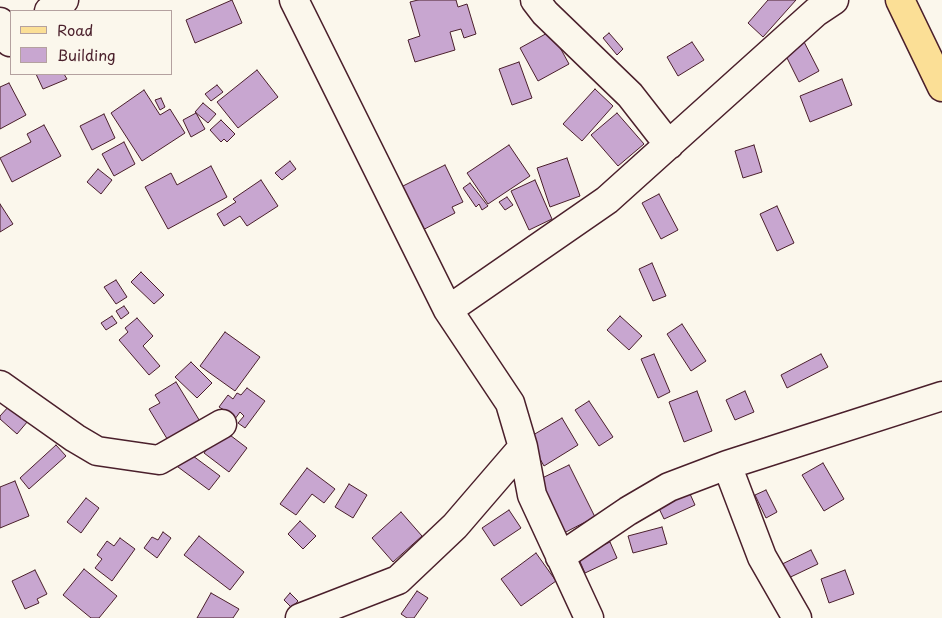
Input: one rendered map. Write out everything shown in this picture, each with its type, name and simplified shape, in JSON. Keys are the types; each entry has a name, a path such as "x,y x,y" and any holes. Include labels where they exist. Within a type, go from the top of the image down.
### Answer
{"main road":[{"path":"900,0 942,88"}],"street":[{"path":"50,10 64,0"},
{"path":"294,0 448,310 510,403 523,447 532,495 589,618"},
{"path":"535,0 545,13 630,95 669,145"},
{"path":"448,310 607,200 816,12 834,0"},
{"path":"0,385 75,438 97,451 159,460 222,424"},
{"path":"560,557 628,511 669,487 727,465 942,396"},
{"path":"300,618 398,580 455,526 523,447"},
{"path":"727,465 762,557 797,618"}],"building":[{"path":"232,0 242,23 195,43 186,20"},
{"path":"418,0 456,0 458,7 467,4 476,34 464,38 461,29 450,32 455,50 415,62 408,40 420,36 410,2"},
{"path":"768,0 796,0 763,37 748,23"},
{"path":"551,31 569,64 538,81 520,48"},
{"path":"609,33 623,49 617,55 603,38"},
{"path":"800,34 819,71 799,82 780,44"},
{"path":"692,42 704,60 678,76 667,57"},
{"path":"519,62 532,98 512,105 499,69"},
{"path":"257,70 278,97 238,128 217,102"},
{"path":"36,75 65,75 67,79 43,89"},
{"path":"842,79 852,105 810,122 800,96"},
{"path":"9,83 26,115 0,129 0,87"},
{"path":"217,85 223,92 211,101 205,94"},
{"path":"595,89 613,106 582,141 563,124"},
{"path":"144,90 160,115 170,109 185,133 142,161 111,113"},
{"path":"161,98 165,107 160,110 155,100"},
{"path":"203,103 216,114 208,123 195,112"},
{"path":"196,113 205,129 191,137 183,120"},
{"path":"617,113 644,144 618,166 591,135"},
{"path":"104,114 115,138 92,150 80,126"},
{"path":"221,120 235,134 227,142 224,139 221,142 210,130"},
{"path":"44,125 61,156 12,182 0,158 31,142 27,134"},
{"path":"124,142 135,164 114,176 102,154"},
{"path":"509,145 530,176 488,204 467,173"},
{"path":"754,145 762,172 743,178 735,151"},
{"path":"567,158 580,196 550,207 537,168"},
{"path":"290,161 296,169 282,180 275,173"},
{"path":"445,165 463,202 452,207 455,213 417,233 395,190"},
{"path":"211,166 227,197 168,229 145,187 171,173 177,185"},
{"path":"98,169 112,180 101,194 87,182"},
{"path":"261,180 278,206 247,226 240,216 224,226 217,214 236,202 233,199"},
{"path":"535,180 552,219 529,230 511,191"},
{"path":"470,183 488,206 482,210 479,204 476,207 463,188"},
{"path":"659,194 678,230 661,239 642,203"},
{"path":"507,197 513,205 505,210 499,202"},
{"path":"0,204 13,224 0,232"},
{"path":"777,206 794,243 777,251 760,214"},
{"path":"652,263 666,296 653,301 639,269"},
{"path":"141,272 164,295 154,304 131,282"},
{"path":"116,280 127,297 116,304 104,287"},
{"path":"124,306 129,313 121,319 116,311"},
{"path":"112,316 117,323 106,330 101,323"},
{"path":"620,316 642,336 629,350 607,330"},
{"path":"137,318 153,336 143,346 160,366 149,375 119,340 128,332 125,328"},
{"path":"682,324 706,361 691,371 667,334"},
{"path":"225,332 260,357 235,391 200,366"},
{"path":"654,354 670,392 658,398 641,359"},
{"path":"821,354 828,367 787,388 781,375"},
{"path":"191,362 212,383 197,398 175,377"},
{"path":"176,382 201,423 169,442 149,409 160,403 155,395"},
{"path":"247,388 265,401 245,428 238,423 244,416 240,412 232,423 221,414 224,410 219,407 228,395 233,399 237,393 241,395"},
{"path":"697,391 712,431 684,442 669,402"},
{"path":"745,391 754,412 735,420 726,400"},
{"path":"589,401 613,437 599,446 575,410"},
{"path":"10,405 28,421 17,434 0,419 0,416"},
{"path":"562,418 578,445 544,466 528,438"},
{"path":"222,429 247,448 229,472 204,453"},
{"path":"56,445 66,456 29,489 20,478"},
{"path":"185,450 220,476 209,490 174,464"},
{"path":"823,463 844,499 824,511 802,475"},
{"path":"569,465 595,517 562,534 536,481"},
{"path":"307,468 335,489 324,503 312,494 296,515 280,504"},
{"path":"15,481 29,516 0,528 0,487"},
{"path":"349,484 367,495 353,518 335,507"},
{"path":"686,485 695,505 664,519 654,498"},
{"path":"766,490 777,512 766,518 755,495"},
{"path":"86,498 99,508 81,533 67,522"},
{"path":"509,510 521,528 494,546 482,528"},
{"path":"401,512 422,536 393,562 372,538"},
{"path":"300,521 316,536 303,549 288,534"},
{"path":"662,527 667,544 633,553 628,536"},
{"path":"163,532 171,538 157,558 144,548 152,537 158,540"},
{"path":"199,536 244,572 230,590 184,555"},
{"path":"120,538 135,549 112,581 95,568 102,559 97,555 107,541 114,546"},
{"path":"610,542 617,558 585,573 578,557"},
{"path":"811,550 818,564 778,583 772,569"},
{"path":"536,553 556,581 521,606 501,579"},
{"path":"84,569 117,596 99,618 91,618 63,595"},
{"path":"35,570 47,594 37,599 39,603 25,609 12,581"},
{"path":"845,570 854,594 829,603 821,579"},
{"path":"417,591 428,598 414,618 407,618 401,614"},
{"path":"211,593 239,609 233,618 197,618"},
{"path":"290,593 298,601 292,608 284,600"}]}
